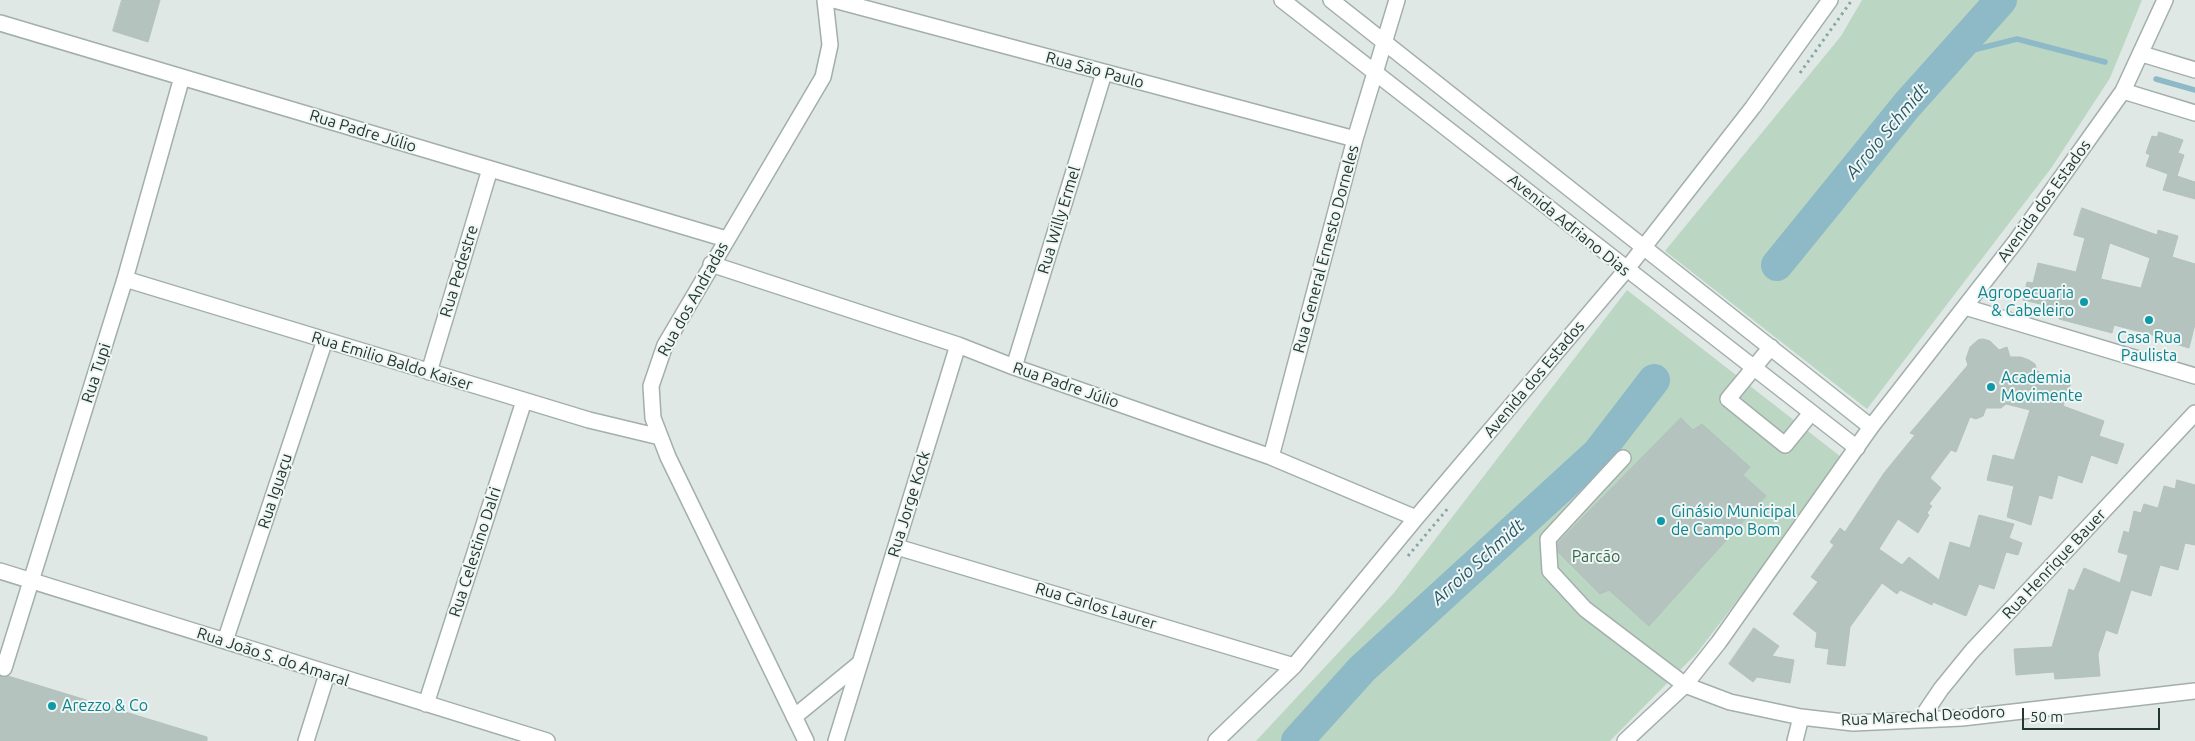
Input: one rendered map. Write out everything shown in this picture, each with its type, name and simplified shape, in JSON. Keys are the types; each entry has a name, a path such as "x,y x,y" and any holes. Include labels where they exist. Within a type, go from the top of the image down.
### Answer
{"street":[{"name":"Rua dos Andradas","path":"806,741 660,437 653,418 651,386 665,345 711,264 824,77 830,45 825,0"},
{"name":"Rua São Paulo","path":"834,0 1355,139"},
{"name":"Avenida Adriano Dias","path":"1282,0 1626,270 1857,448"},
{"name":"Avenida Adriano Dias","path":"1331,0 1871,426"},
{"name":"Rua General Ernesto Dorneles","path":"1271,457 1355,139 1397,0"},
{"name":"Avenida dos Estados","path":"1216,741 1294,666 1416,518 1626,270 1753,107 1830,0"},
{"name":"Avenida dos Estados","path":"1624,741 1685,685 1719,642 1871,426 2016,241 2123,91 2142,54 2165,0"},
{"name":"Rua Padre Júlio","path":"0,23 726,239"},
{"path":"2142,54 2195,70"},
{"name":"Rua Willy Ermel","path":"1014,367 1104,72"},
{"name":"Rua Tupi","path":"4,668 125,279 182,77"},
{"path":"2123,91 2195,114"},
{"name":"Rua Pedestre","path":"429,372 490,169"},
{"name":"Rua Padre Júlio","path":"711,264 958,345 1014,367 1271,457 1416,518"},
{"name":"Rua Emilio Baldo Kaiser","path":"125,279 524,401 589,420 660,437"},
{"path":"1964,307 2195,376"},
{"name":"Rua Iguaçu","path":"225,641 325,340"},
{"name":"Rua Jorge Kock","path":"836,741 958,345"},
{"path":"1771,347 1752,367 1728,399 1785,444 1811,413"},
{"name":"Rua Celestino Dalri","path":"426,704 524,401"},
{"name":"Rua Henrique Bauer","path":"1920,720 1941,689 1972,651 2195,413"},
{"name":"Rua Marechal Deodoro","path":"1623,458 1548,539 1550,571 1585,609 1685,685 1730,702 1800,717 1854,723 1962,718 2195,691"},
{"name":"Rua Carlos Laurer","path":"897,547 1294,666"},
{"name":"Rua João S. do Amaral","path":"0,571 547,741"},
{"path":"794,717 860,663"},
{"path":"306,741 327,674"},
{"path":"1795,741 1800,717"}],"green space":[{"path":"1862,0 2142,0 2110,78 2052,167 1867,409 1665,251 1841,36"},
{"name":"Parcão","path":"1627,290 1845,460 1697,653 1610,741 1256,741 1393,594"}],"building":[{"path":"122,0 160,0 148,42 113,31"},
{"path":"2159,132 2183,140 2178,153 2184,155 2177,176 2195,182 2195,199 2163,190 2168,174 2146,166 2150,155 2146,153 2152,136 2157,137"},
{"path":"2082,208 2157,235 2158,230 2178,236 2172,257 2195,264 2195,324 2189,348 2159,339 2160,337 2114,325 2112,333 2059,319 2062,309 2023,300 2027,282 2033,283 2038,263 2076,272 2085,238 2074,235","holes":["2110,243 2150,258 2141,288 2101,279"]},
{"path":"1978,340 1990,341 1999,350 2007,347 2010,357 2021,357 2029,360 2035,364 2037,371 2071,383 2063,406 2104,421 2099,436 2124,444 2117,464 2091,455 2082,483 2058,475 2052,499 2039,495 2031,525 2007,517 2014,486 1987,480 1993,455 2014,460 2030,410 2006,404 2001,408 1986,408 1983,416 1976,419 1970,417 1956,452 1951,450 1930,478 1941,488 1929,504 1932,506 1927,513 1929,515 1918,533 1898,519 1879,549 1902,565 1909,557 1939,580 1950,542 1970,548 1979,515 2014,524 2009,538 2022,543 2018,555 2006,552 1994,589 1979,584 1966,616 1933,602 1932,605 1900,590 1897,594 1882,583 1850,627 1845,666 1827,664 1829,649 1815,647 1817,633 1793,614 1818,582 1811,577 1834,545 1830,542 1840,528 1845,532 1884,473 1915,435 1910,433 1968,365 1966,359 1970,347"},
{"name":"Ginásio Municipal de Campo Bom","path":"1681,418 1693,430 1702,424 1750,467 1743,475 1766,496 1649,626 1609,590 1600,594 1558,552 1558,543"},
{"path":"2177,480 2195,485 2195,545 2185,543 2178,570 2160,565 2151,596 2131,590 2117,634 2106,630 2098,654 2100,676 2055,679 2054,672 2016,675 2014,649 2052,647 2069,589 2074,591 2084,568 2120,583 2128,555 2118,552 2124,531 2129,533 2134,511 2141,513 2144,504 2158,508 2164,486 2175,489"},
{"path":"1754,628 1779,646 1772,656 1794,660 1790,683 1757,677 1753,682 1729,664"},
{"name":"Arezzo & Co","path":"0,676 8,676 207,737 207,741 0,741"}],"waterway":[{"name":"Arroio Schmidt","path":"1777,265 1907,105 2001,0"},
{"path":"1953,55 2017,39 2105,62"},
{"path":"2156,79 2195,90"},
{"name":"Arroio Schmidt","path":"1297,741 1362,669 1598,453 1654,380"}],"place":[{"name":"Agropecuaria & Cabeleiro","path":"2084,302"},
{"name":"Casa Rua Paulista","path":"2149,320"},
{"name":"Academia Movimente","path":"1991,387"},
{"name":"Ginásio Municipal de Campo Bom","path":"1661,521"},
{"name":"Arezzo & Co","path":"52,706"}]}
